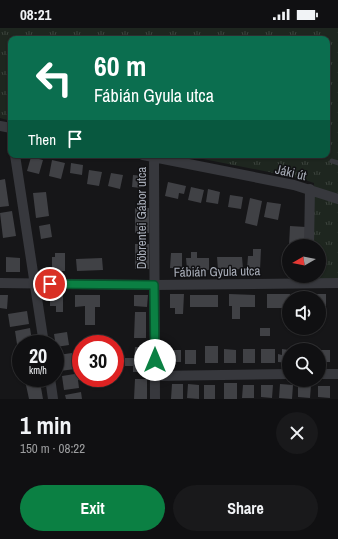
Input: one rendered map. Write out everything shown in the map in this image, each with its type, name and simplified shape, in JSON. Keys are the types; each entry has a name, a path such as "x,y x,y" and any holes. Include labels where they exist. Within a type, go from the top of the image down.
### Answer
{"street":[{"path":"14,158 43,335"},
{"name":"Döbrentei Gábor utca","path":"154,158 155,399"},
{"name":"Jáki út","path":"159,158 310,189 338,199"},
{"path":"310,189 310,239"},
{"name":"Fábián Gyula utca","path":"0,284 154,285 282,281"},
{"name":"Fábián Gyula utca","path":"326,282 338,283"},
{"path":"155,376 282,374"},
{"path":"326,374 338,374"},
{"path":"51,387 53,399"}],"green space":[{"path":"0,28 338,28 338,282 326,282 326,239 314,239 314,183 299,178 198,158 330,158 330,36 8,36 8,120 0,118"}],"building":[{"path":"31,158 43,160 39,174 27,171"},
{"path":"52,160 65,163 61,179 49,176"},
{"path":"71,163 83,165 82,175 70,173"},
{"path":"89,170 102,172 99,186 87,184"},
{"path":"111,173 123,175 120,189 108,186"},
{"path":"133,175 143,176 141,188 132,187"},
{"path":"5,179 9,206 0,207 0,180"},
{"path":"168,182 186,186 184,194 179,193 178,199 165,196"},
{"path":"191,187 204,190 201,203 188,200"},
{"path":"208,189 220,192 218,204 206,202"},
{"path":"46,192 49,216 36,218 33,193"},
{"path":"230,195 243,197 241,209 228,207"},
{"path":"250,198 262,201 257,226 245,223"},
{"path":"267,202 281,204 278,220 264,217"},
{"path":"135,208 149,208 149,233 135,233"},
{"path":"12,211 16,236 3,238 0,213"},
{"path":"50,224 52,237 41,239 39,226"},
{"path":"290,226 306,227 305,239 289,239"},
{"path":"135,244 149,244 149,269 135,269"},
{"path":"253,249 261,249 260,270 247,269 248,256 253,256"},
{"path":"191,252 197,252 197,258 209,258 209,270 187,270 186,258 191,258"},
{"path":"55,253 65,253 65,271 52,271 52,257 55,257"},
{"path":"171,253 182,253 182,268 170,268"},
{"path":"6,257 20,258 20,272 6,272"},
{"path":"217,257 242,257 243,269 218,270"},
{"path":"102,258 103,270 77,271 76,259"},
{"path":"50,294 63,295 63,312 56,312 56,306 50,306"},
{"path":"170,294 184,294 183,314 175,314 175,308 170,308"},
{"path":"229,294 255,295 255,307 240,307 240,319 232,319 232,306 229,306"},
{"path":"267,294 282,294 282,308 267,308"},
{"path":"0,295 8,295 7,309 0,308"},
{"path":"75,295 100,295 100,307 95,307 95,325 85,325 85,306 75,307"},
{"path":"134,295 148,295 147,307 134,306"},
{"path":"190,295 218,295 218,307 190,307"},
{"path":"27,311 29,324 10,327 8,314"},
{"path":"135,312 146,312 146,338 134,338"},
{"path":"30,328 31,335 16,335 15,331"},
{"path":"260,328 270,328 270,336 260,336"},
{"path":"67,332 69,345 64,346 64,335 54,334"},
{"path":"205,346 218,346 218,363 205,363"},
{"path":"135,347 146,347 145,372 133,372 133,366 125,366 125,358 134,358"},
{"path":"224,349 236,350 236,363 224,363"},
{"path":"243,349 255,349 255,363 243,363"},
{"path":"261,349 275,349 275,363 261,363"},
{"path":"169,350 181,350 181,362 169,362"},
{"path":"185,350 196,350 196,364 185,364"},
{"path":"326,350 330,350 330,362 326,362"},
{"path":"72,353 72,369 64,370 64,354"},
{"path":"278,354 282,355 282,362 278,362"},
{"path":"72,374 72,387 79,388 64,390 64,376"},
{"path":"135,379 147,379 147,399 134,399"},
{"path":"224,383 237,383 237,399 224,399"},
{"path":"172,384 183,384 183,399 171,399"},
{"path":"188,384 199,385 199,399 187,398"},
{"path":"280,384 282,384 282,387 293,387 292,399 279,398"},
{"path":"204,385 215,385 215,399 204,399"},
{"path":"243,385 254,385 254,398 242,398"},
{"path":"261,385 273,385 272,398 261,397"},
{"path":"330,386 330,398 318,397 318,387"},
{"path":"26,387 41,387 43,399 29,399"},
{"path":"298,387 311,387 310,398 298,397"},
{"path":"81,392 82,399 66,399 65,395"}],"route":[{"path":"50,284 154,285 155,360"}]}
